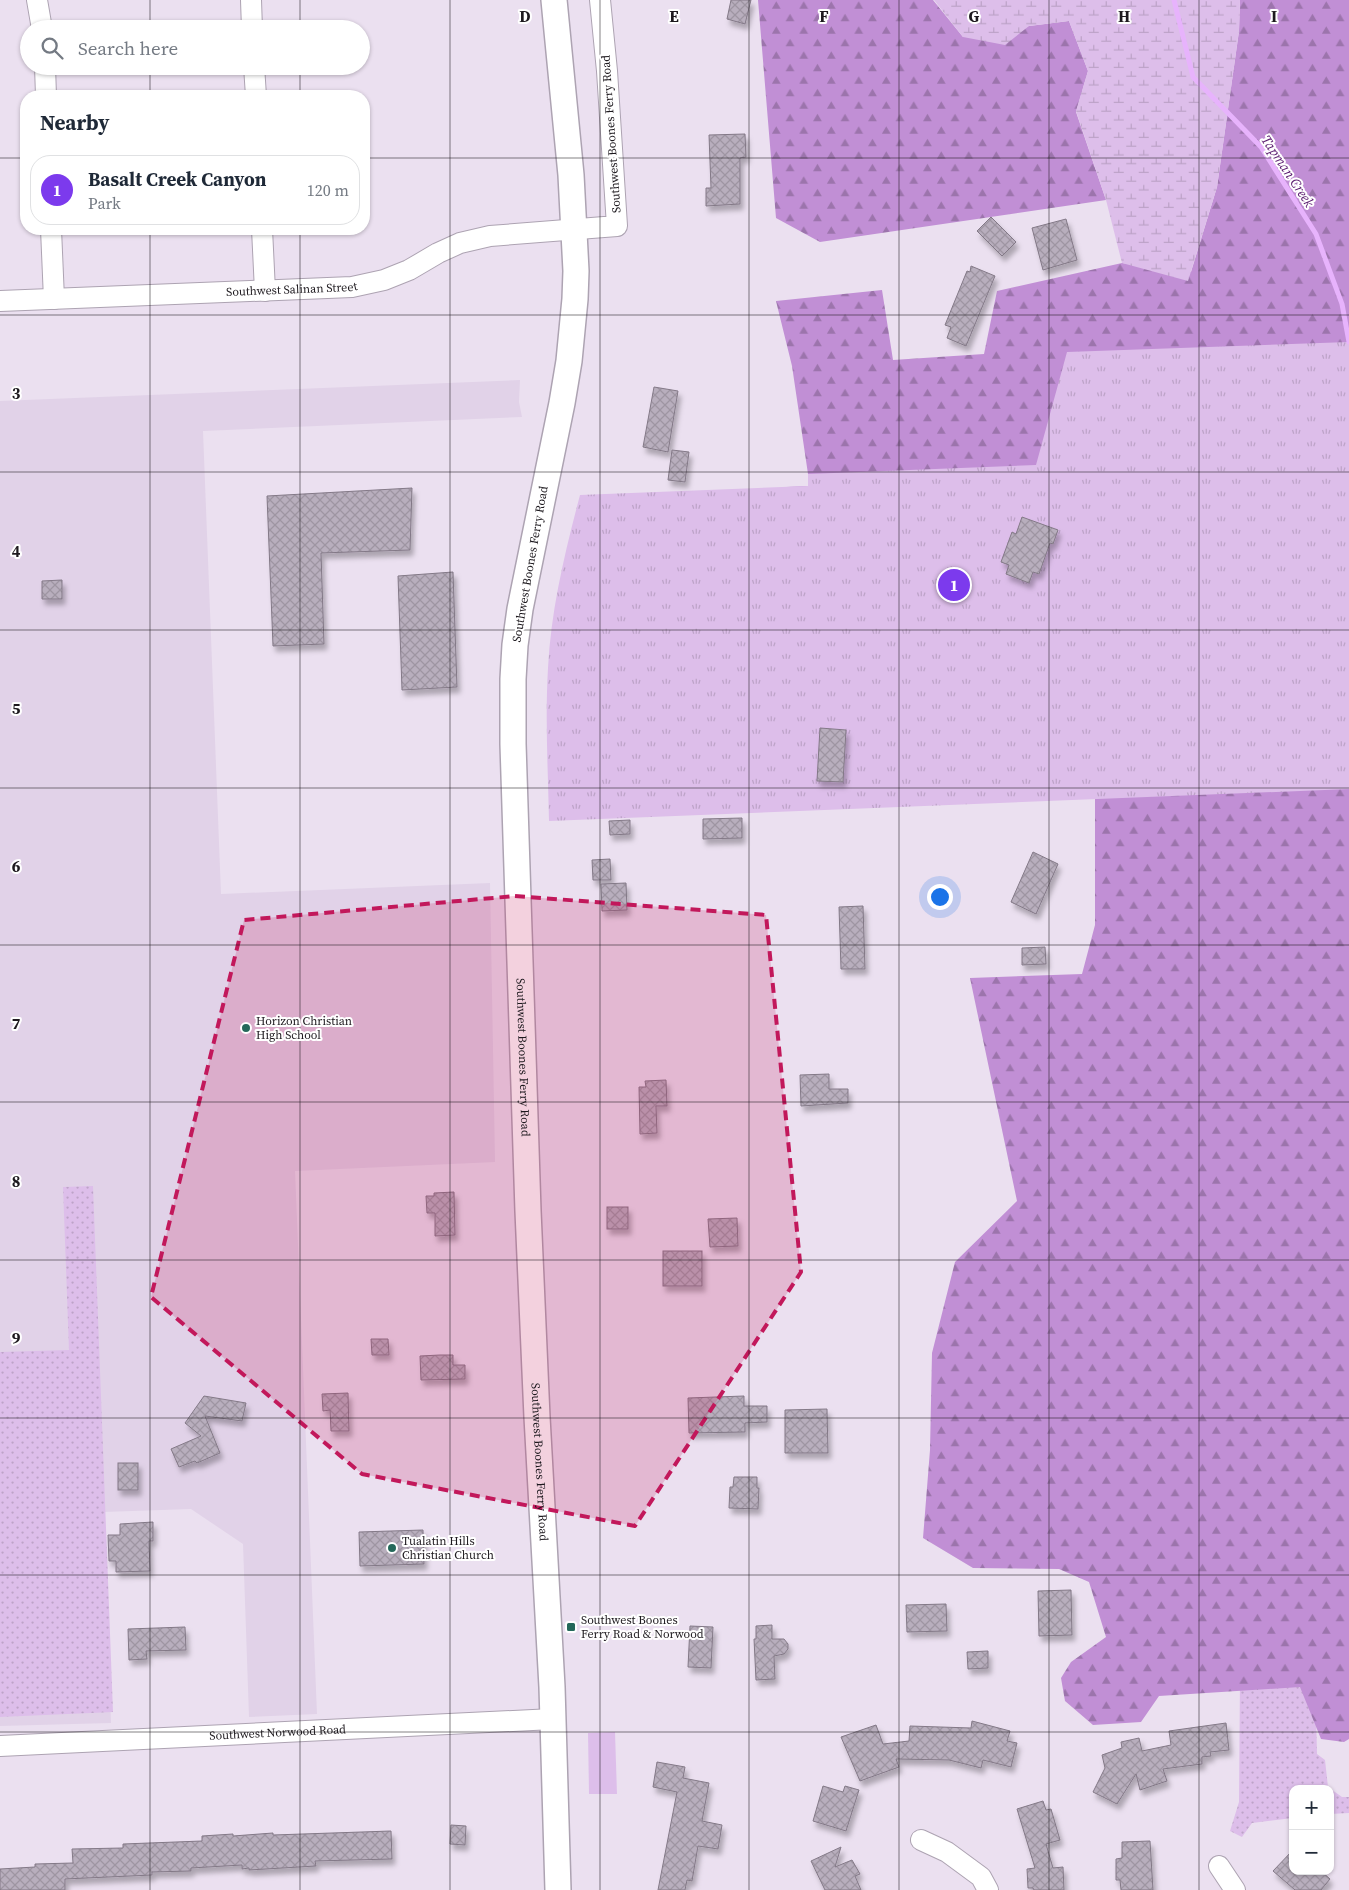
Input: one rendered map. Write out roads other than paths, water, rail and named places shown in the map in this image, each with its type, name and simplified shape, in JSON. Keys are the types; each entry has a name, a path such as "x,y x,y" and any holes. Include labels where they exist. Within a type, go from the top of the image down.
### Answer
{"main road":[{"name":"Southwest Boones Ferry Road","path":"554,0 571,175 575,280 569,362 520,609 513,679 515,829 528,1203 553,1719 558,1890"}],"street":[{"path":"37,0 40,20"},
{"path":"251,0 252,20"},
{"name":"Southwest Boones Ferry Road","path":"574,229 618,226 607,63 600,0"},
{"path":"45,75 46,90"},
{"path":"255,75 256,90"},
{"name":"Southwest Salinan Street","path":"0,301 352,287 384,280 409,270 438,252 460,243 490,236 574,229"},
{"path":"51,235 54,299"},
{"path":"262,235 265,291"},
{"name":"Southwest Norwood Road","path":"0,1746 553,1719"},
{"path":"921,1840 947,1852 981,1877 988,1890"},
{"path":"1219,1866 1235,1890"}],"waterway":[{"name":"Tapman Creek","path":"1174,0 1193,77 1261,147 1316,234 1342,304 1349,342"}],"place":[{"name":"Basalt Creek Canyon","path":"954,585"},
{"name":"Horizon Christian High School","path":"246,1028"},
{"name":"Tualatin Hills Christian Church","path":"392,1548"},
{"name":"Southwest Boones Ferry Road & Norwood","path":"571,1627"}]}
